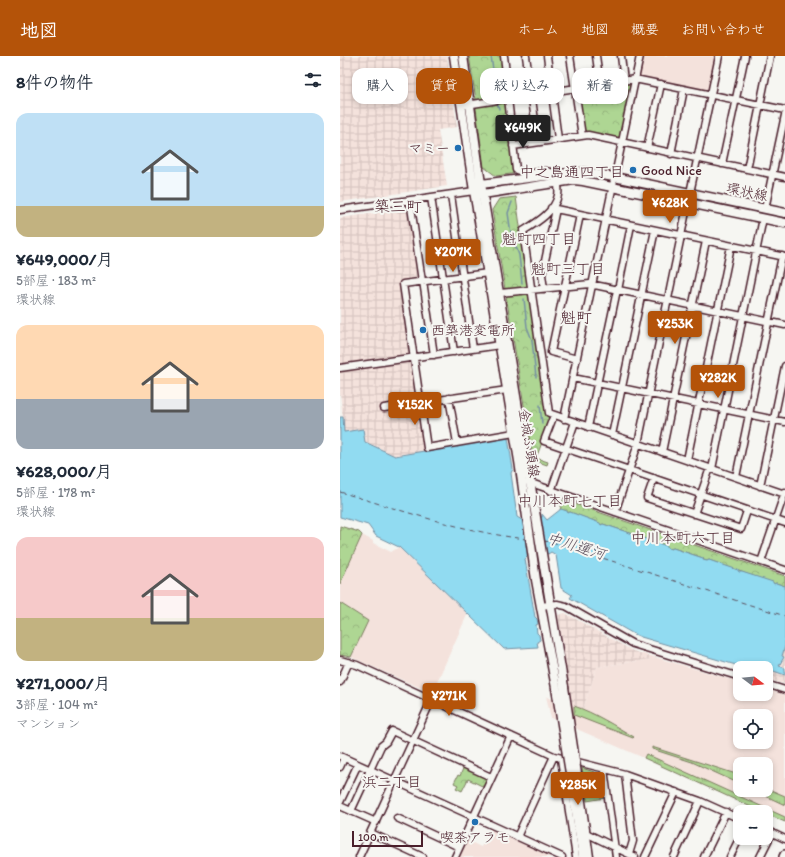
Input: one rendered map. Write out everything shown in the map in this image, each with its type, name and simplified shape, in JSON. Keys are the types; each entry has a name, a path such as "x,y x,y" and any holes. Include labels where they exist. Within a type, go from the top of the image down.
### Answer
{"main road":[{"name":"金城ふ頭線","path":"454,56 466,105 500,293 526,482 545,580 545,605"},
{"name":"金城ふ頭線","path":"463,56 474,191 514,433 526,482"},
{"name":"環状線","path":"481,184 584,172 785,213"},
{"name":"環状線","path":"474,191 483,194 583,180 785,222"},
{"path":"474,191 481,184"},
{"name":"金城ふ頭線","path":"529,499 536,580 545,605 560,688 573,773 583,857"},
{"name":"金城ふ頭線","path":"573,773 586,833 589,857"}],"street":[{"path":"504,56 505,68"},
{"path":"526,56 528,68"},
{"path":"547,56 549,68"},
{"path":"570,56 572,72"},
{"path":"596,56 598,68"},
{"path":"621,56 622,68"},
{"path":"564,419 640,56"},
{"path":"690,193 718,56"},
{"path":"722,164 745,56"},
{"path":"747,169 770,56"},
{"path":"628,80 635,79 785,110"},
{"path":"647,148 661,84"},
{"path":"671,154 684,89"},
{"path":"466,105 480,103"},
{"path":"508,104 516,170 527,174 545,171 560,174"},
{"path":"533,104 538,142"},
{"path":"554,104 558,140"},
{"path":"577,104 582,136"},
{"path":"765,209 785,115"},
{"path":"513,146 588,135 671,154 785,177"},
{"path":"544,289 542,275 558,194 558,183"},
{"path":"340,210 474,191"},
{"path":"451,195 473,349"},
{"path":"432,197 454,352"},
{"path":"410,200 434,355"},
{"path":"615,512 638,444 688,202"},
{"path":"554,209 783,257 768,321 736,477"},
{"path":"554,209 523,231 549,413 760,486 785,493 761,562"},
{"path":"551,352 580,215"},
{"path":"694,514 711,469 763,218"},
{"path":"588,427 631,225"},
{"path":"612,435 655,230"},
{"path":"662,452 706,241"},
{"path":"686,460 731,246"},
{"path":"488,273 403,284 427,448 514,433"},
{"path":"500,293 592,285 785,325"},
{"path":"340,368 500,345"},
{"path":"541,354 551,352 577,359"},
{"path":"760,486 785,366"},
{"path":"573,378 785,422"},
{"path":"384,408 507,390"},
{"path":"449,398 456,443"},
{"path":"554,415 544,440 785,524"},
{"path":"551,491 575,422"},
{"path":"654,478 647,498 741,530 747,511"},
{"path":"526,482 785,570"},
{"path":"545,605 557,604 566,606 626,641 641,648 733,675"},
{"path":"340,660 349,662 432,699 554,756 625,774 700,801 733,816"},
{"path":"340,682 349,662"},
{"path":"773,686 785,690"},
{"path":"359,857 432,699"},
{"path":"351,811 381,746 386,742 392,731 492,777"},
{"path":"455,857 511,736"},
{"path":"517,837 554,756"},
{"path":"340,767 342,757 558,856"},
{"path":"562,759 576,857"},
{"path":"340,802 358,764"},
{"path":"604,769 616,857"},
{"path":"586,833 632,856 633,841 625,774"},
{"path":"645,857 676,792"},
{"path":"674,857 700,801"},
{"path":"340,806 376,822"},
{"path":"704,857 726,812"},
{"path":"397,818 459,847"},
{"path":"370,833 423,857"},
{"path":"773,834 785,839"},
{"path":"730,857 736,845"},
{"path":"760,857 764,845"}],"shaded area":[{"path":"340,56 447,56 449,68 416,68 416,104 454,104 457,127 438,130 447,186 340,202"},
{"path":"642,56 716,56 709,89 707,91 640,76 638,75"},
{"path":"405,209 408,211 417,277 400,281 424,451 395,456 344,432 340,393 340,218"},
{"path":"362,535 373,541 373,543 391,552 399,547 468,613 432,693 351,657 368,621 340,603 340,584"},
{"path":"565,613 633,651 658,658 597,667 583,709 572,706 558,615"},
{"path":"785,646 785,684 773,681 773,671 777,672 780,663 783,661 784,657 782,656"},
{"path":"658,658 733,680 733,701 773,701 773,691 785,695 785,822 773,817 773,805 747,805 644,758 551,718 546,696 583,709 597,667"},
{"path":"490,829 550,857 459,857 467,840 481,847"}],"green space":[{"path":"469,56 502,56 504,68 480,68 480,104 509,104 518,173 496,176 484,167"},
{"path":"628,83 631,84 628,98"},
{"path":"579,104 627,104 619,139 583,132"},
{"path":"516,197 546,415 552,417 536,458 548,462 547,465 533,460 492,210 499,199"},
{"path":"563,500 785,576 785,586 776,583 774,584 709,560 703,560 703,558 673,548 668,548 667,546 635,536 633,534 603,524 601,525 570,512 568,513 560,510"},
{"path":"340,526 359,532 362,535 340,584"},
{"path":"340,603 368,621 351,657 340,655"},
{"path":"574,706 597,716 634,737 633,738 574,715"},
{"path":"652,747 733,773 733,781 692,762 652,749"},
{"path":"646,754 733,793 733,797 741,797 759,805 747,805 644,758"},
{"path":"464,766 488,777 484,787 468,779 462,791 456,788 458,785 454,783 458,775 460,776"},
{"path":"582,768 603,776 605,798 587,801"},
{"path":"773,791 785,796 785,805 768,797 773,797"},
{"path":"773,812 785,817 785,822 773,817"}],"water":[{"name":"中川運河","path":"340,417 343,417 344,432 363,429 365,442 395,456 506,437 508,438 513,469 511,473 517,517 522,520 542,517 542,514 547,520 561,509 567,511 568,513 570,512 600,523 601,525 603,524 667,546 668,548 673,548 703,558 703,560 709,560 738,570 739,572 773,582 774,584 776,583 785,586 785,646 782,656 784,657 779,666 785,668 785,675 773,671 773,661 733,661 733,664 632,633 570,598 572,595 561,588 556,555 551,552 548,554 528,556 525,559 535,617 538,624 536,625 537,633 540,640 537,642 538,647 504,649 399,547 376,536 368,525 340,517"}],"waterway":[{"path":"491,56 493,68"},
{"path":"498,104 499,109"},
{"path":"512,202 508,213 512,241 519,255 522,283"},
{"path":"524,299 527,327 532,340 536,377"},
{"path":"540,405 542,424"}],"ferry route":[{"path":"340,492 456,526 502,536 526,539"},
{"path":"543,541 552,542 785,616"}],"place":[{"name":"マミー","path":"458,148"},
{"name":"Good Nice","path":"633,170"},
{"name":"西築港変電所","path":"423,330"},
{"name":"喫茶アラモ","path":"475,822"}],"district":[{"name":"中之島通四丁目","path":"572,172"},
{"name":"築三町","path":"398,206"},
{"name":"魁町四丁目","path":"539,239"},
{"name":"魁町三丁目","path":"568,269"},
{"name":"魁町","path":"576,317"},
{"name":"中川本町七丁目","path":"570,501"},
{"name":"中川本町六丁目","path":"683,538"},
{"name":"浜二丁目","path":"392,782"}]}
